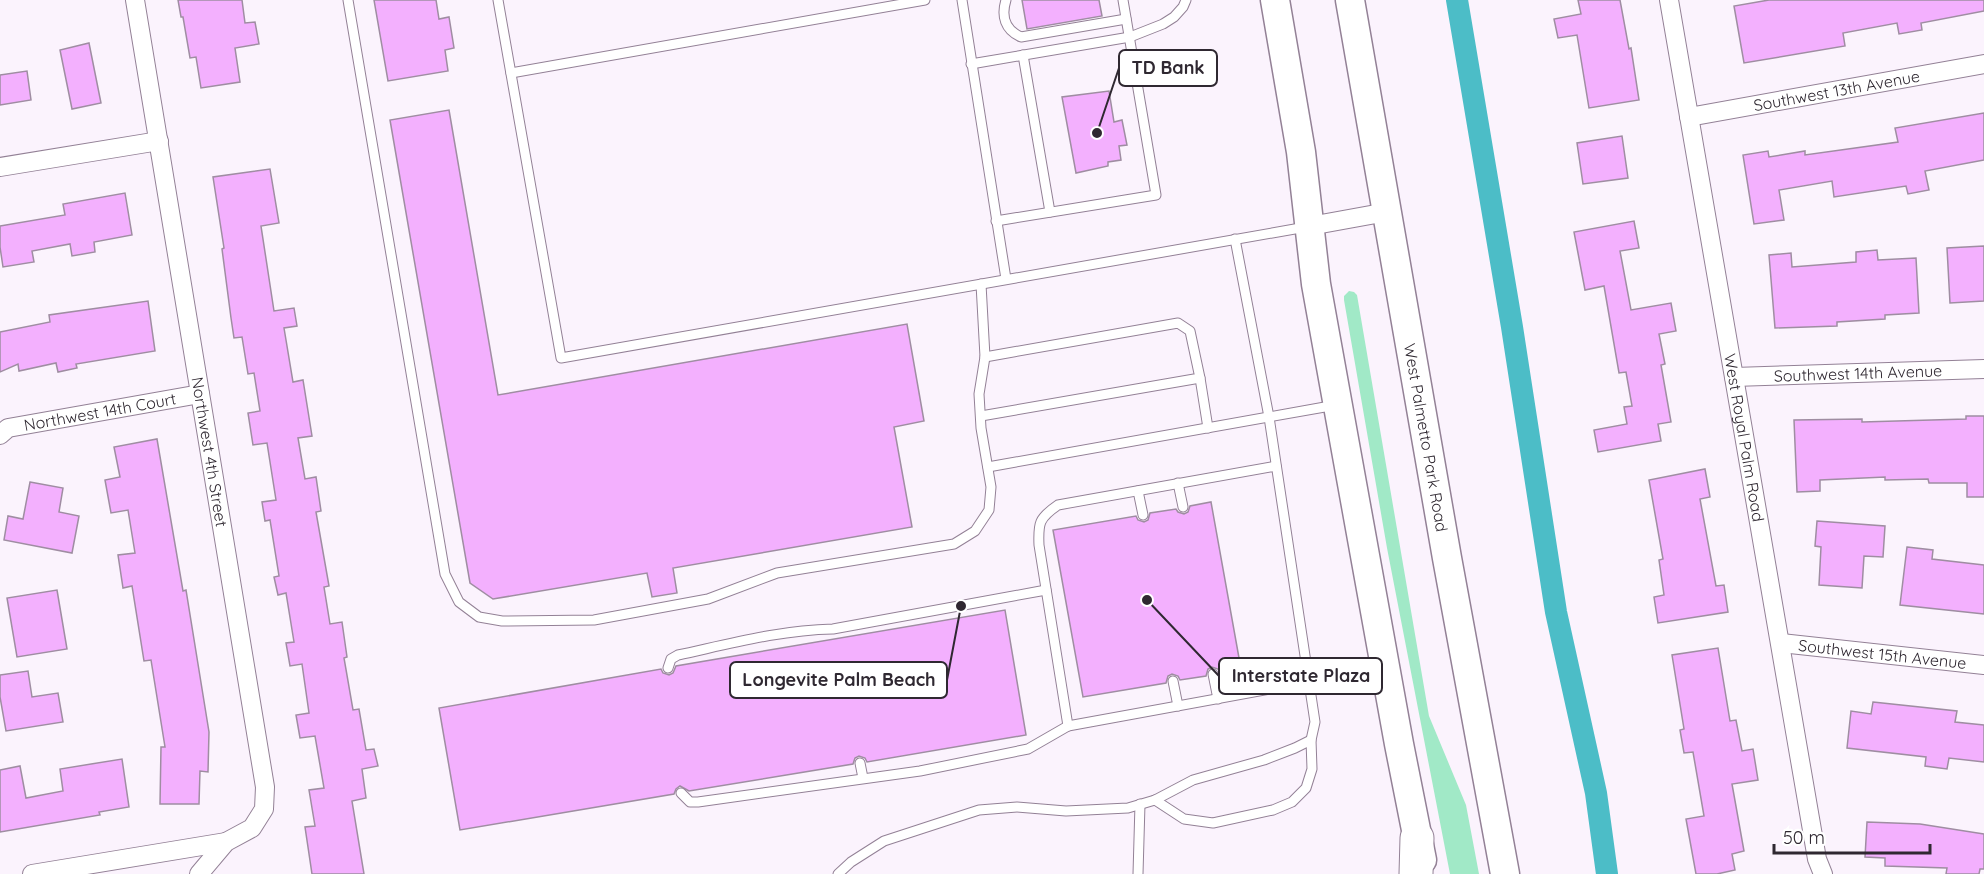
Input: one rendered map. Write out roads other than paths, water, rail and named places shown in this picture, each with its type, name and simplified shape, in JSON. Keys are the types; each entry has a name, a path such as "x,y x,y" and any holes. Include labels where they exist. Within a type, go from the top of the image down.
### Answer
{"highway":[{"path":"1416,874 1417,838"}],"main road":[{"path":"1275,0 1301,152 1316,284 1424,874"},
{"name":"West Palmetto Park Road","path":"1350,0 1505,874"}],"street":[{"name":"Northwest 4th Street","path":"135,0 265,788 264,809 252,828 226,842 198,874"},
{"name":"West Royal Palm Road","path":"1669,0 1817,859 1823,874"},
{"name":"Southwest 13th Avenue","path":"1689,117 1984,64"},
{"path":"0,167 159,141"},
{"path":"1310,226 1387,212"},
{"name":"Southwest 14th Avenue","path":"1734,377 1984,369"},
{"name":"Northwest 14th Court","path":"0,435 8,428 200,394"},
{"name":"Southwest 15th Avenue","path":"1781,643 1984,665"},
{"path":"32,874 226,842"}],"lane":[{"path":"348,0 445,574 459,602 479,617 502,621 594,620 708,599 777,573 954,544 975,531 989,510 991,487 979,394 985,357 981,284"},
{"path":"498,0 561,357 1310,226"},
{"path":"510,73 906,1 925,0"},
{"path":"962,0 1006,279"},
{"path":"1006,0 1004,10 1006,26 1013,34 1022,37 1126,19"},
{"path":"996,221 1156,195 1123,0"},
{"path":"971,64 1130,37 1163,24 1174,17 1186,0"},
{"path":"1023,55 1050,212"},
{"path":"1155,800 1184,819 1213,824 1273,810 1292,802 1306,788 1312,769 1311,740 1316,722 1269,417 1235,239"},
{"path":"985,357 1178,323 1190,331 1208,428"},
{"path":"981,416 1200,378"},
{"path":"988,467 1338,405"},
{"path":"1068,726 1038,526 1046,513 1058,505 1276,466"},
{"path":"1178,483 1183,507"},
{"path":"1138,491 1143,514"},
{"path":"668,668 671,659 678,655 804,630 837,628 1046,590"},
{"path":"837,628 838,638"},
{"path":"1214,674 1218,699"},
{"path":"1173,681 1178,706"},
{"path":"681,793 690,802 698,802 920,771 1028,749 1068,726 1310,682"},
{"path":"837,874 884,841 979,810 1017,807 1094,811 1128,808 1155,800 1193,780 1264,760 1311,740"},
{"path":"861,763 863,778"},
{"path":"1138,874 1140,804"}],"waterway":[{"path":"1457,0 1512,327 1556,612 1596,793 1607,874"}],"place":[{"name":"TD Bank","path":"1097,133"},
{"name":"Interstate Plaza","path":"1147,600"},
{"name":"Longevite Palm Beach","path":"961,606"}]}
